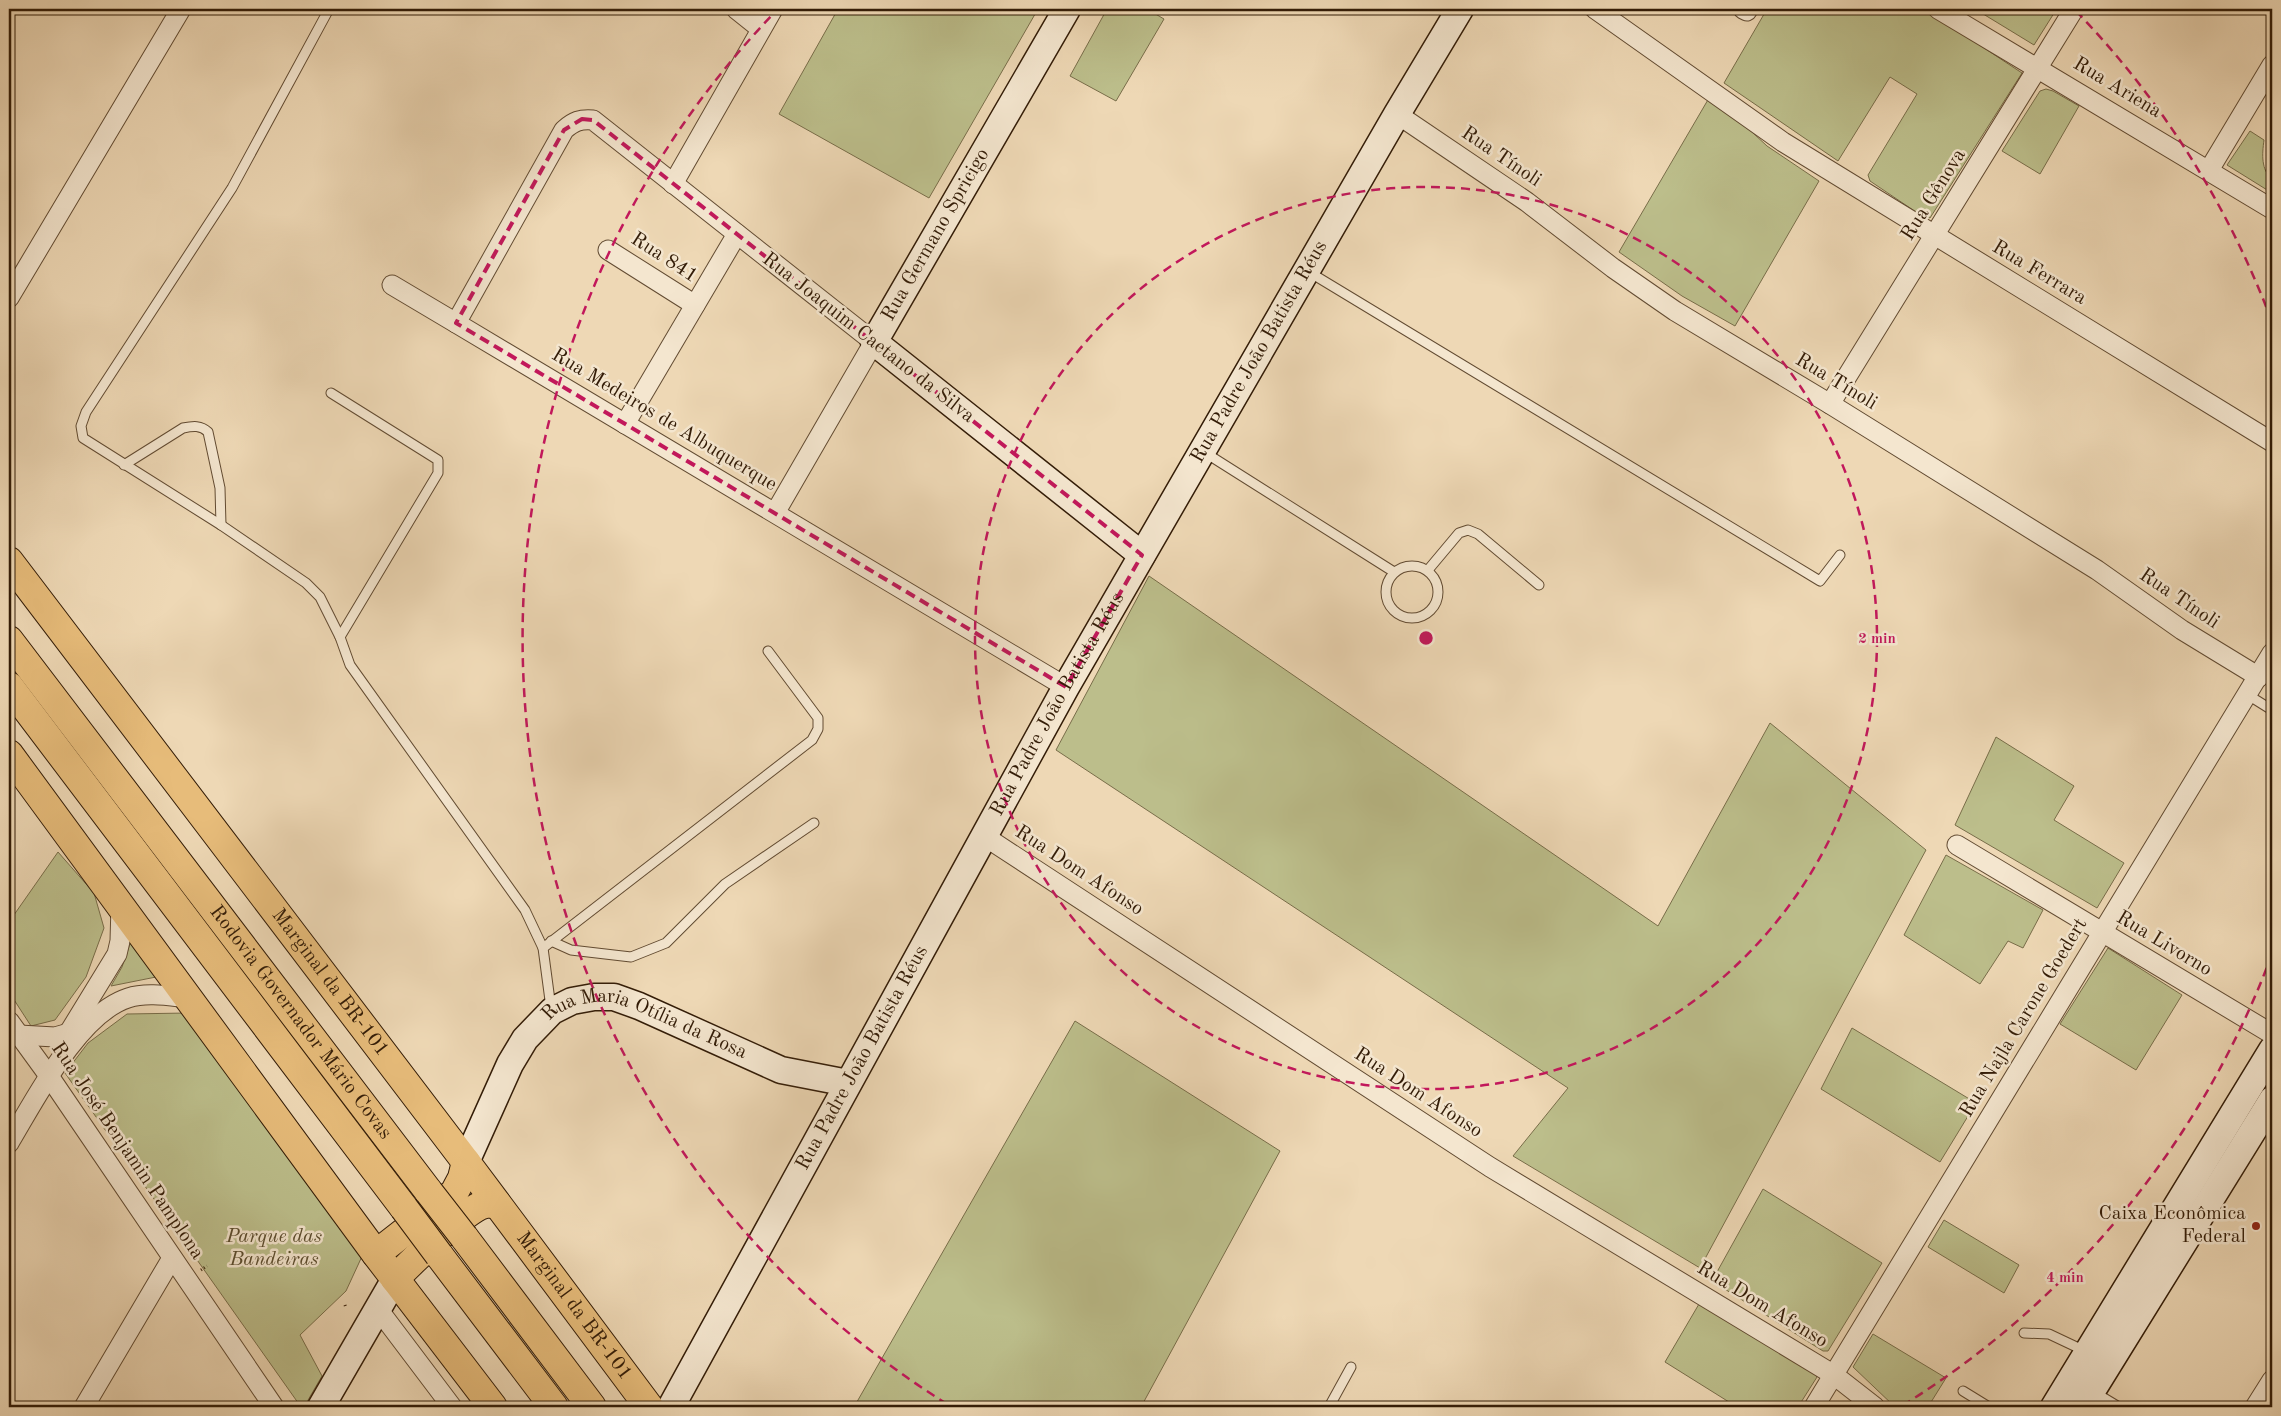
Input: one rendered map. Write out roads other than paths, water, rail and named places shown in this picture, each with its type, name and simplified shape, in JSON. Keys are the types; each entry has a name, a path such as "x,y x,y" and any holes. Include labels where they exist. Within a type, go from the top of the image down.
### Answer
{"main road":[{"name":"Rua Germano Spricigo","path":"874,342 1067,9"},
{"name":"Rua Padre João Batista Réus","path":"671,1407 1066,687 1306,270 1460,9"},
{"name":"Rua Joaquim Caetano da Silva","path":"874,342 1142,556"},
{"name":"Marginal da BR-101","path":"9,561 466,1162 649,1407"},
{"name":"Rodovia Governador Mário Covas","path":"9,640 464,1236 592,1407"},
{"name":"Rodovia Governador Mário Covas","path":"9,686 554,1407"},
{"path":"9,754 376,1254 493,1407"},
{"name":"Rua Maria Otília da Rosa","path":"466,1162 510,1064 525,1038 552,1011 572,1002 594,996 614,997 639,1006 781,1070 848,1083"},
{"path":"2054,1407 2272,1050"},
{"path":"2087,1399 2272,1100"},
{"path":"376,1254 454,1193 462,1178 466,1162"},
{"path":"321,1407 395,1279 411,1262 471,1211 484,1204 497,1204"}],"street":[{"path":"9,298 181,9"},
{"path":"736,9 761,29"},
{"path":"673,184 773,9"},
{"name":"Rua Ferrara","path":"1595,9 1782,142 2272,442"},
{"name":"Rua Ariena","path":"1938,9 2272,209"},
{"name":"Rua Gênova","path":"1830,404 2074,9"},
{"path":"2209,170 2272,64"},
{"name":"Rua Tínoli","path":"1397,114 1527,202 1613,268 1667,306 1830,404 2097,570 2182,630 2259,677"},
{"name":"Rua Joaquim Caetano da Silva","path":"456,323 564,130 572,123 582,119 593,120 874,342"},
{"path":"625,424 737,234"},
{"name":"Rua 841","path":"608,250 695,305"},
{"name":"Rua Medeiros de Albuquerque","path":"392,284 1066,687"},
{"name":"Rua Germano Spricigo","path":"775,513 874,342"},
{"name":"Rua Najla Carone Goedert","path":"1814,1407 2272,653"},
{"name":"Rua Dom Afonso","path":"984,836 1490,1167 1834,1375 1875,1407"},
{"name":"Rua Livorno","path":"1957,845 2272,1034"},
{"path":"9,1143 49,1076 69,1033 117,954 120,941 121,905"},
{"path":"49,1076 96,1015 108,1006 129,998 153,995 188,998"},
{"path":"14,1028 55,1037 69,1033"},
{"name":"Rua José Benjamin Pamplona","path":"14,1028 49,1076 274,1407"},
{"path":"84,1407 172,1258"},
{"path":"378,1309 452,1407"},
{"path":"2255,1407 2272,1380"}],"lane":[{"path":"329,9 232,188 86,412 81,426 83,438 221,525 306,583 320,597 340,637 350,665 525,910 543,948 552,1011"},
{"path":"1306,270 1820,581 1840,555"},
{"path":"330,392 438,460 439,466 438,473 340,637"},
{"path":"124,465 183,428 194,426 204,428 208,432 220,488 221,525"},
{"path":"1202,451 1394,572"},
{"path":"1428,570 1459,533 1468,530 1478,534 1539,585"},
{"path":"1410,565 1428,570 1438,584 1438,600 1429,614 1414,620 1398,616 1387,603 1385,587 1394,572 1410,565"},
{"path":"543,948 812,740 818,730 818,718 768,651"},
{"path":"2248,695 2272,710"},
{"path":"551,941 570,950 631,957 666,943 725,884 814,823"},
{"path":"2024,1333 2049,1334 2088,1352"},
{"path":"1329,1407 1351,1366"},
{"path":"1963,1391 1989,1407"},
{"path":"2087,1399 2119,1407"}],"place":[{"name":"Caixa Econômica Federal","path":"2256,1226"}],"park label":[{"name":"Parque das Bandeiras","path":"274,1248"}]}
